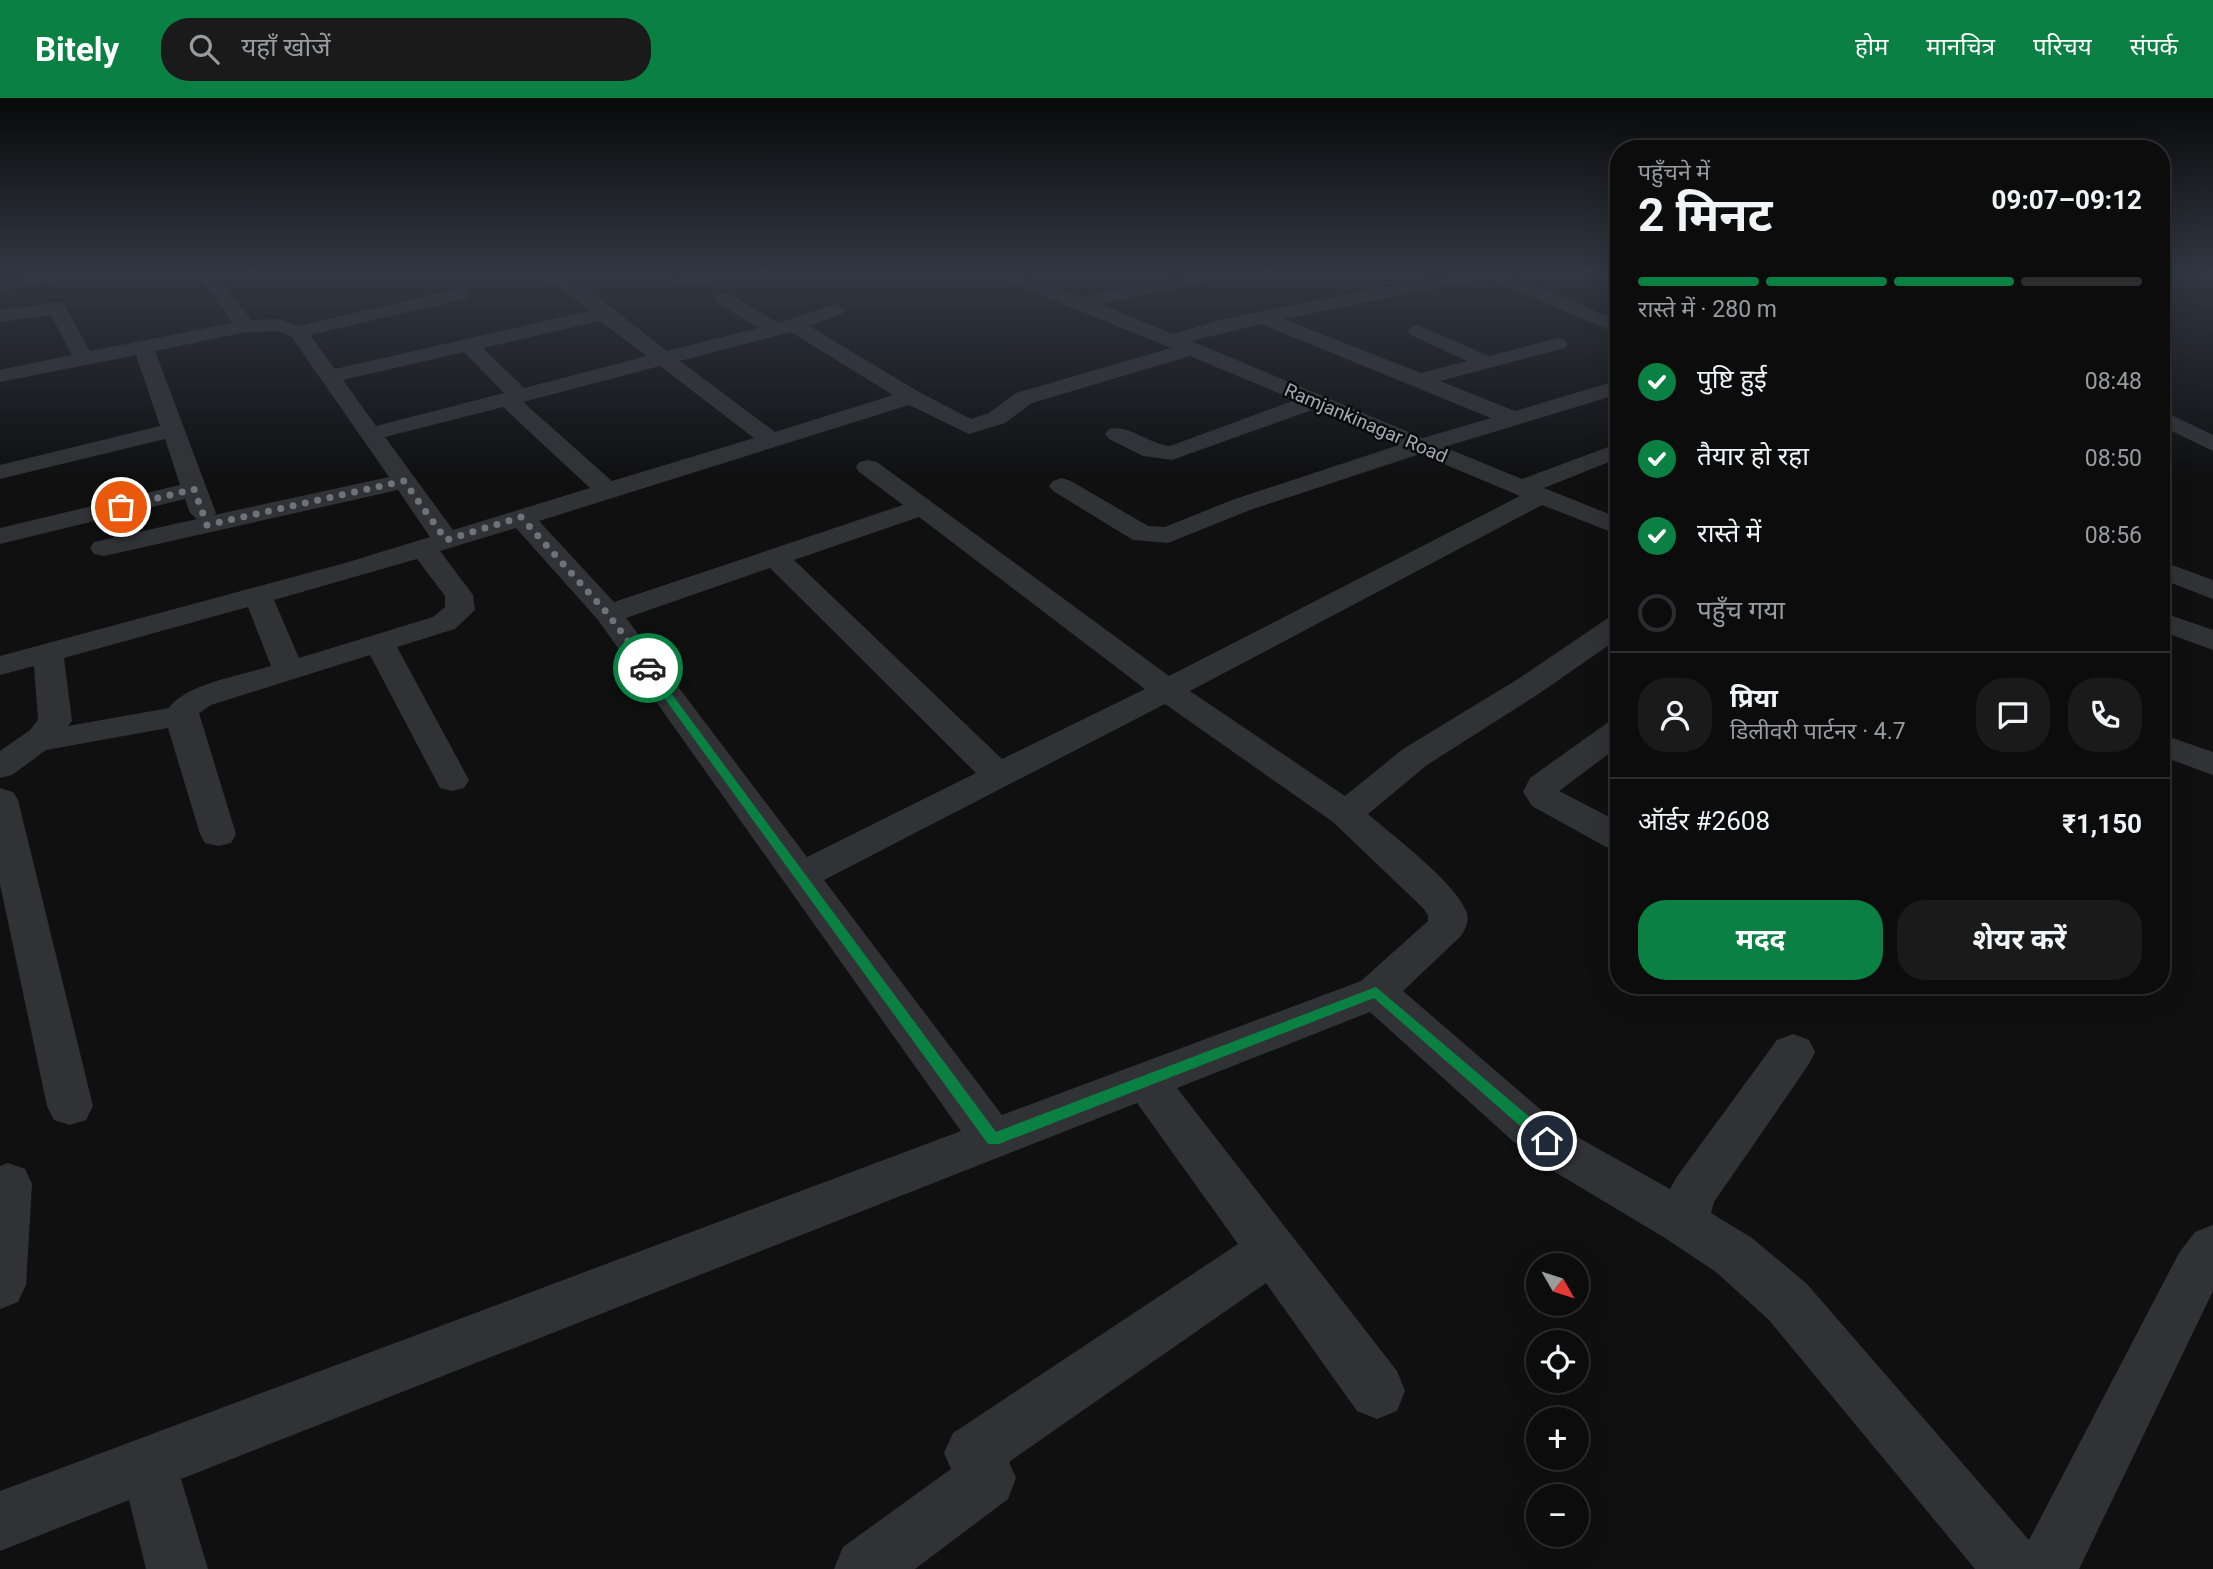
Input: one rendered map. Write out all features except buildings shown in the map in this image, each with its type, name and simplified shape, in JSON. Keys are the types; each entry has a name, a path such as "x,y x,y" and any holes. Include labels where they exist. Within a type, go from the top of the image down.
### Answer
{"street":[{"path":"73,339 84,359"},
{"path":"0,376 180,339"},
{"path":"218,834 181,716 184,708 200,698 444,623 460,610 459,595 404,481 303,339"},
{"path":"331,376 496,339"},
{"path":"636,339 770,439"},
{"path":"371,434 739,339"},
{"path":"804,339 963,425 975,426 997,418 1024,398 1199,339"},
{"name":"Ramjankinagar Road","path":"1170,339 1422,447 1610,523"},
{"path":"1316,339 1515,419"},
{"path":"1435,339 1488,363"},
{"path":"1420,380 1558,344"},
{"path":"468,345 514,397 607,490"},
{"path":"142,346 207,525"},
{"path":"1062,486 1142,534 1168,535 1241,505 1390,455 1610,390"},
{"path":"0,666 435,544 911,397"},
{"path":"1117,434 1151,452 1172,453 1315,401"},
{"path":"2170,422 2196,436"},
{"path":"0,472 174,430"},
{"path":"800,876 1167,690 1530,492 1610,454"},
{"path":"0,1521 1376,992 1447,926 1448,913 1437,898 1346,814 1167,690 868,467"},
{"path":"104,548 404,481"},
{"path":"0,536 194,489"},
{"path":"608,614 922,507"},
{"path":"521,517 608,614 993,1139"},
{"path":"775,557 999,776"},
{"path":"2170,573 2213,592"},
{"path":"2170,621 2213,592"},
{"path":"258,595 289,671"},
{"path":"2170,624 2213,641"},
{"path":"1346,814 1415,757 1529,686 1610,630"},
{"path":"379,643 452,780"},
{"path":"0,767 42,742 55,721 48,653"},
{"path":"0,753 42,742 181,716"},
{"path":"1610,737 1542,786 1541,792 1545,798 1610,833"},
{"path":"2170,747 2213,764"},
{"path":"0,800 70,1106"},
{"path":"1376,992 1531,1129 1562,1152 1683,1222 1734,1255 1788,1302 2014,1569"},
{"path":"1683,1222 1693,1193 1793,1052"},
{"path":"1146,1081 1377,1391"},
{"path":"0,1285 8,1184"},
{"path":"2046,1569 2197,1270 2213,1248"},
{"path":"865,1569 980,1466 1272,1250"},
{"path":"148,1464 177,1569"}],"way so far":[{"path":"121,507 194,489 207,525 404,481 446,540 521,517 608,614 648,668"}],"route":[{"path":"648,668 993,1139 1376,992 1547,1141"}]}
